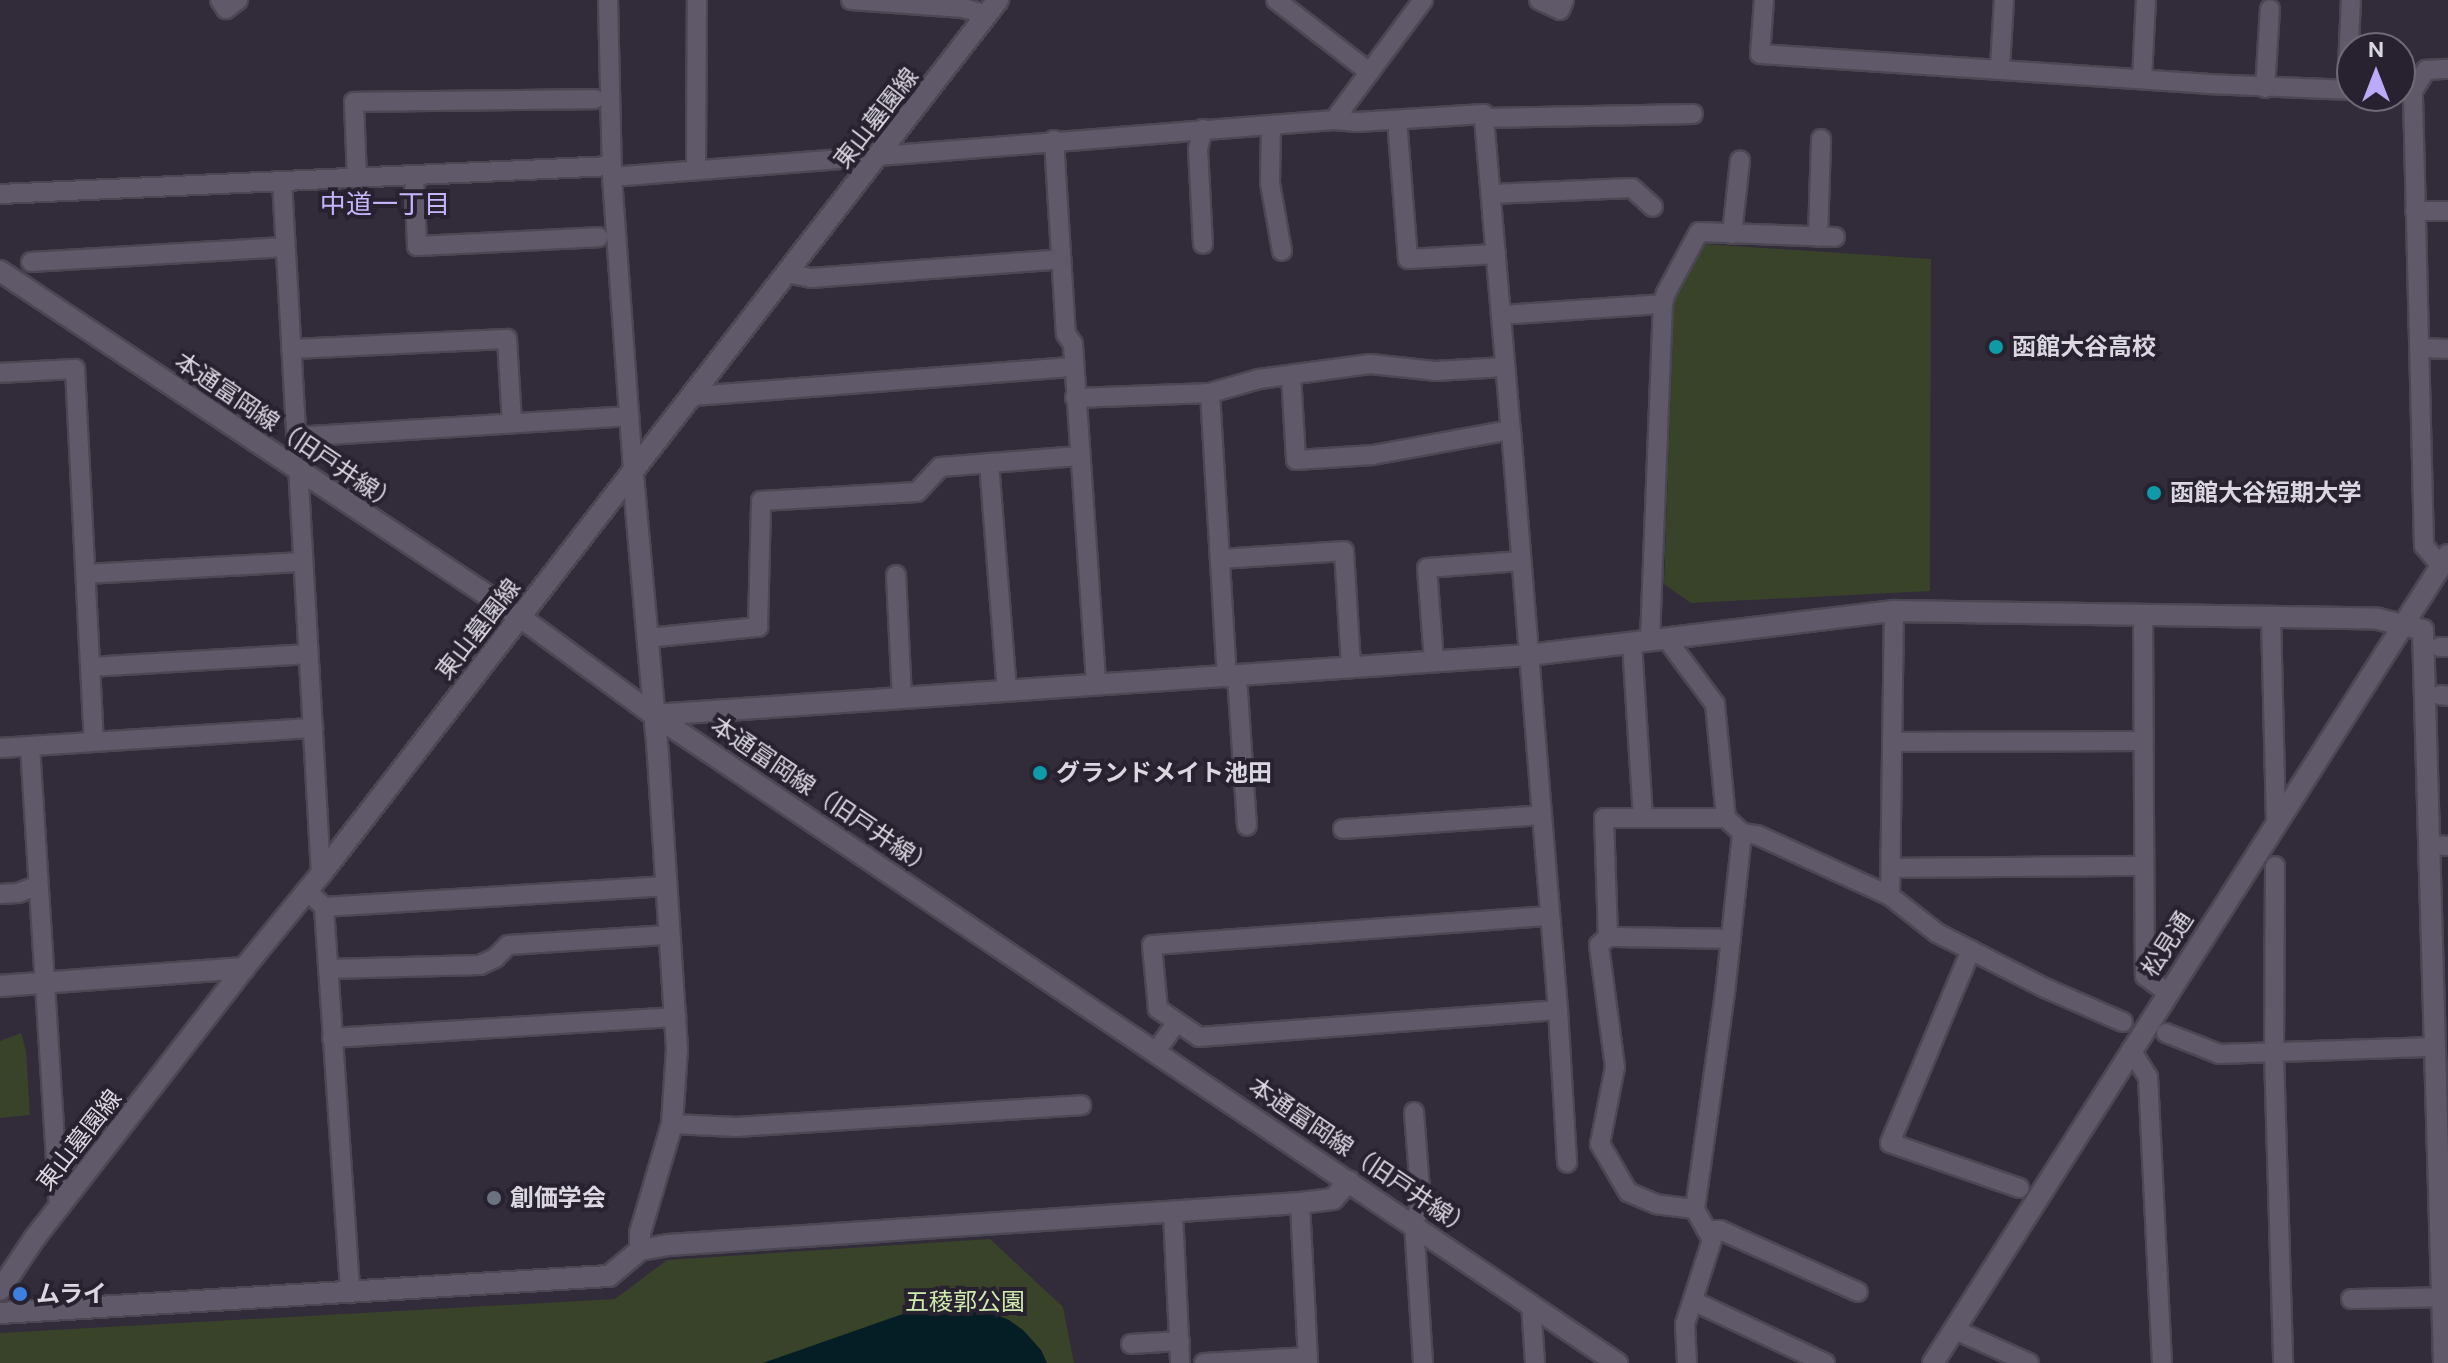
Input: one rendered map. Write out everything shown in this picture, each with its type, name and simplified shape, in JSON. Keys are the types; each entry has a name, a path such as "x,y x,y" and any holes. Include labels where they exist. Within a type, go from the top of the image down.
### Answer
{"street":[{"path":"220,0 226,9 238,0"},
{"path":"608,0 612,171 676,1017 677,1073 672,1124 640,1233 640,1250"},
{"path":"696,169 697,0"},
{"path":"851,0 963,8 992,7"},
{"path":"1276,0 1369,72"},
{"path":"1334,120 1423,0"},
{"path":"1539,0 1560,10 1564,0"},
{"path":"1764,0 1760,54 2000,67 2265,88 2336,90"},
{"path":"2000,67 2004,0"},
{"path":"2142,78 2146,0"},
{"path":"2351,0 2351,32"},
{"name":"東山墓園線","path":"0,1290 59,1208 244,968 694,396 992,7"},
{"path":"2265,88 2270,9"},
{"path":"2416,81 2426,70 2448,69"},
{"path":"357,178 354,102 595,99"},
{"path":"2408,112 2420,348 2424,546 2444,561"},
{"path":"0,194 357,178 696,169 878,159 908,153 1203,129 1484,114 1558,1010 1567,1163"},
{"path":"1484,118 1693,114"},
{"path":"1397,120 1408,259 1496,254"},
{"path":"1271,125 1270,183 1282,251"},
{"path":"1203,129 1198,149 1203,244"},
{"path":"1643,818 1663,304 1699,232 1827,237 1821,139"},
{"path":"1054,140 1066,334 1073,344 1096,684"},
{"path":"1732,234 1740,160"},
{"path":"414,176 417,246 599,237"},
{"path":"282,181 321,874"},
{"path":"1491,194 1632,188 1653,207"},
{"path":"2415,211 2448,211"},
{"path":"31,262 285,247"},
{"path":"786,273 811,278 1061,259"},
{"name":"本通富岡線（旧戸井線）","path":"0,271 520,617 654,715 1414,1223 1617,1363"},
{"path":"1501,315 1663,304"},
{"path":"291,349 507,339 512,423"},
{"path":"2420,348 2448,349"},
{"path":"1075,398 1210,393 1291,375 1370,364 1435,371 1505,367"},
{"path":"694,396 1074,367"},
{"path":"0,373 75,369 94,742"},
{"path":"1291,375 1296,460 1373,455 1511,430"},
{"path":"1210,393 1221,559 1247,826"},
{"path":"296,437 629,416"},
{"path":"647,638 758,627 761,501 917,492 940,467 1079,456"},
{"path":"989,463 1007,690"},
{"path":"1221,559 1344,551 1351,667"},
{"path":"1434,661 1427,568 1521,561"},
{"name":"松見通","path":"1933,1363 2444,561"},
{"path":"86,574 303,562"},
{"path":"896,575 902,697"},
{"path":"1890,896 1893,868 1894,611"},
{"path":"654,715 1529,655 1894,611 2378,619 2423,630 2439,845 2440,950 2434,1047 2443,1069 2444,1363"},
{"path":"2143,614 2145,976 2167,992"},
{"path":"2271,617 2276,825"},
{"path":"1649,640 1715,704 1726,818 1732,827 1742,833 1757,835 1890,896 1937,933 2045,988 2123,1022"},
{"path":"90,667 309,654"},
{"path":"0,748 313,728"},
{"path":"1892,742 2143,741"},
{"path":"30,746 59,1208"},
{"path":"1343,829 1542,815"},
{"path":"1608,937 1604,818 1726,818"},
{"path":"1687,1363 1685,1324 1712,1240 1695,1209 1742,833"},
{"path":"1893,868 2143,866"},
{"path":"2275,866 2274,1053 2283,1363"},
{"path":"0,894 18,893 39,885"},
{"path":"324,907 666,886"},
{"path":"307,891 324,907 350,1293"},
{"path":"1550,916 1152,945 1158,1009 1199,1037 1558,1010"},
{"path":"328,969 480,965 495,958 508,945 669,935"},
{"path":"1695,1209 1656,1204 1628,1192 1600,1144 1615,1067 1599,945 1608,937 1731,939"},
{"path":"1971,950 1890,1143 2019,1188"},
{"path":"0,986 244,968"},
{"path":"332,1038 676,1017"},
{"path":"1156,1051 1176,1023"},
{"path":"2166,1033 2219,1054 2434,1047"},
{"path":"2131,1050 2148,1077 2162,1363"},
{"path":"672,1124 736,1127 1081,1105"},
{"path":"1414,1112 1421,1203 1414,1223 1423,1363"},
{"path":"0,1313 609,1276 640,1250 668,1245 1300,1203 1333,1199 1349,1181"},
{"path":"1204,1363 1308,1360 1300,1203"},
{"path":"1173,1212 1180,1363"},
{"path":"1708,1230 1720,1230 1858,1292"},
{"path":"2351,1299 2443,1297"},
{"path":"1693,1301 1825,1363"},
{"path":"1531,1304 1535,1363"},
{"path":"1955,1330 2029,1363"},
{"path":"1131,1344 1180,1341"}],"green space":[{"path":"1705,244 1931,259 1930,591 1691,603 1664,584 1674,296"},
{"path":"21,1033 26,1050 30,1115 0,1118 0,1041"},
{"name":"五稜郭公園","path":"990,1239 1063,1307 1074,1363 0,1363 0,1333 615,1299 667,1260"}],"water":[{"path":"966,1302 1009,1320 1023,1330 1041,1350 1047,1363 763,1363 934,1303"}],"place":[{"name":"函館大谷高校","path":"1996,347"},
{"name":"函館大谷短期大学","path":"2154,493"},
{"name":"グランドメイト池田","path":"1040,773"},
{"name":"創価学会","path":"494,1198"},
{"name":"ムライ","path":"20,1294"}],"district":[{"name":"中道一丁目","path":"385,205"}]}
